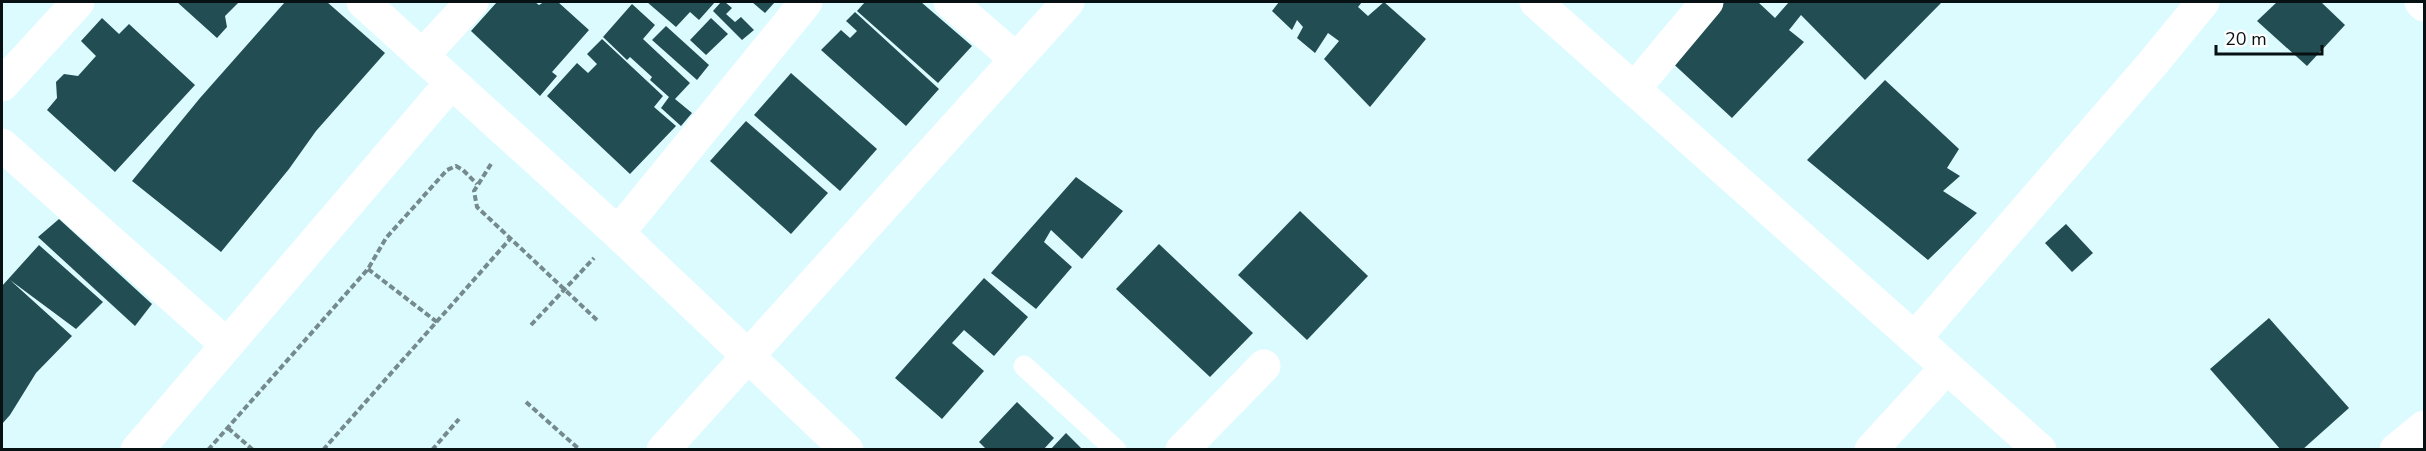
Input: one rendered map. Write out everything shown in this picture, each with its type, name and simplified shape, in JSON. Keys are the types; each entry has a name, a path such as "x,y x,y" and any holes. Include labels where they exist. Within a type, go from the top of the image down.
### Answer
{"street":[{"path":"2,85 78,2"},
{"path":"363,2 618,233 847,450"},
{"path":"422,56 472,2"},
{"path":"618,233 806,2"},
{"path":"950,2 1016,59"},
{"path":"663,450 1068,2"},
{"path":"1536,2 2040,450"},
{"path":"1634,89 1707,2"},
{"path":"1914,338 2153,63 2203,2"},
{"path":"2421,2 2424,5"},
{"path":"137,450 451,83"},
{"path":"2,146 227,345"},
{"path":"1182,450 1264,366"},
{"path":"1871,450 1947,367"},
{"path":"2396,450 2424,427"}],"lane":[{"path":"1024,366 1116,450"}],"path":[{"path":"510,136 477,184 474,191 477,207 598,322"},
{"path":"208,450 369,269 386,238 447,170 451,167 460,167 477,184"},
{"path":"531,325 618,233"},
{"path":"323,450 510,239"},
{"path":"369,269 437,322"},
{"path":"526,402 580,450"},
{"path":"432,450 459,419"},
{"path":"228,428 252,450"}],"building":[{"path":"177,2 239,2 225,16 227,27 217,38"},
{"path":"285,2 327,2 385,53 316,131 289,169 221,252 132,181 200,98"},
{"path":"497,2 535,2 539,5 544,2 558,2 589,30 552,72 557,76 540,96 471,31"},
{"path":"647,2 715,2 699,20 690,12 676,27"},
{"path":"721,2 725,2 732,8 726,14 735,22 741,17 754,30 742,40 713,11"},
{"path":"752,2 775,2 765,13"},
{"path":"865,2 921,2 972,46 938,83 857,11"},
{"path":"1279,2 1362,2 1358,7 1368,16 1384,2 1426,39 1370,107 1324,59 1339,41 1328,33 1315,53 1297,38 1303,27 1297,20 1292,30 1272,11"},
{"path":"1713,2 1758,2 1775,18 1789,2 1942,2 1865,80 1801,15 1789,30 1804,42 1732,118 1667,58"},
{"path":"2277,2 2321,2 2345,25 2307,66 2257,21"},
{"path":"632,4 655,25 643,39 690,83 675,99 692,113 681,126 661,108 669,97 650,80 652,77 630,57 627,60 603,37"},
{"path":"855,12 939,89 906,126 821,50 841,30 850,38 857,31 846,21"},
{"path":"102,18 119,34 129,24 195,85 115,172 47,110 57,98 56,82 64,74 78,76 96,56 81,41"},
{"path":"711,18 728,34 706,55 690,40"},
{"path":"666,26 709,65 697,80 652,40"},
{"path":"602,39 663,96 654,107 676,126 630,174 547,96 577,63 588,73 597,64 587,54"},
{"path":"791,73 877,149 840,191 754,115"},
{"path":"1885,80 1959,149 1947,168 1960,176 1943,191 1977,213 1928,260 1807,160"},
{"path":"746,121 828,193 791,234 710,161"},
{"path":"1076,177 1123,211 1082,259 1051,230 1044,242 1072,267 1036,309 991,273"},
{"path":"1300,211 1368,276 1307,340 1238,275"},
{"path":"59,219 152,304 135,326 38,237"},
{"path":"2066,224 2093,253 2072,272 2045,243"},
{"path":"1159,244 1253,333 1210,377 1116,289"},
{"path":"39,245 103,302 76,329 10,280 72,336 36,373 2,424 2,286"},
{"path":"984,278 1028,317 994,356 964,330 952,343 984,371 942,419 895,378"},
{"path":"2269,318 2349,408 2302,450 2281,450 2210,369"},
{"path":"1017,402 1054,438 1043,450 987,450 979,442"},
{"path":"1066,433 1083,450 1050,450"}]}
